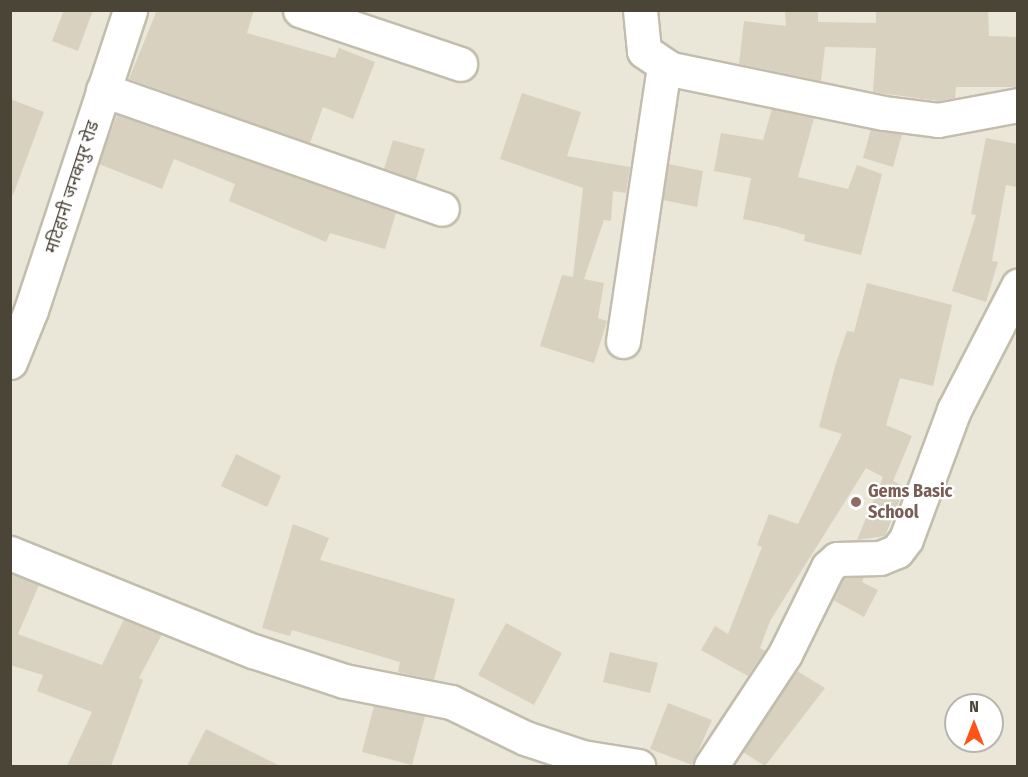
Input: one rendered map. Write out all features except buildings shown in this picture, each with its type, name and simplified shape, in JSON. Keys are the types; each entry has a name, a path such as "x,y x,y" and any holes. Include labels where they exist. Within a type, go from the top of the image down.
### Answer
{"street":[{"name":"मटिहानी जनकपुर रोड","path":"10,362 130,10"},
{"path":"300,10 459,64"},
{"path":"640,10 644,51 664,66 746,87 938,120 1017,105"},
{"path":"623,341 664,66"},
{"path":"103,90 442,210"},
{"path":"711,766 780,662 828,567 837,559 880,558 897,551 906,539 954,410 1017,286"},
{"path":"10,553 265,654 344,681 451,702 525,738 582,757 638,766"}],"shaded area":[{"path":"10,11 1017,11 1017,766 11,766"}],"place":[{"name":"Gems Basic School","path":"856,502"}]}
